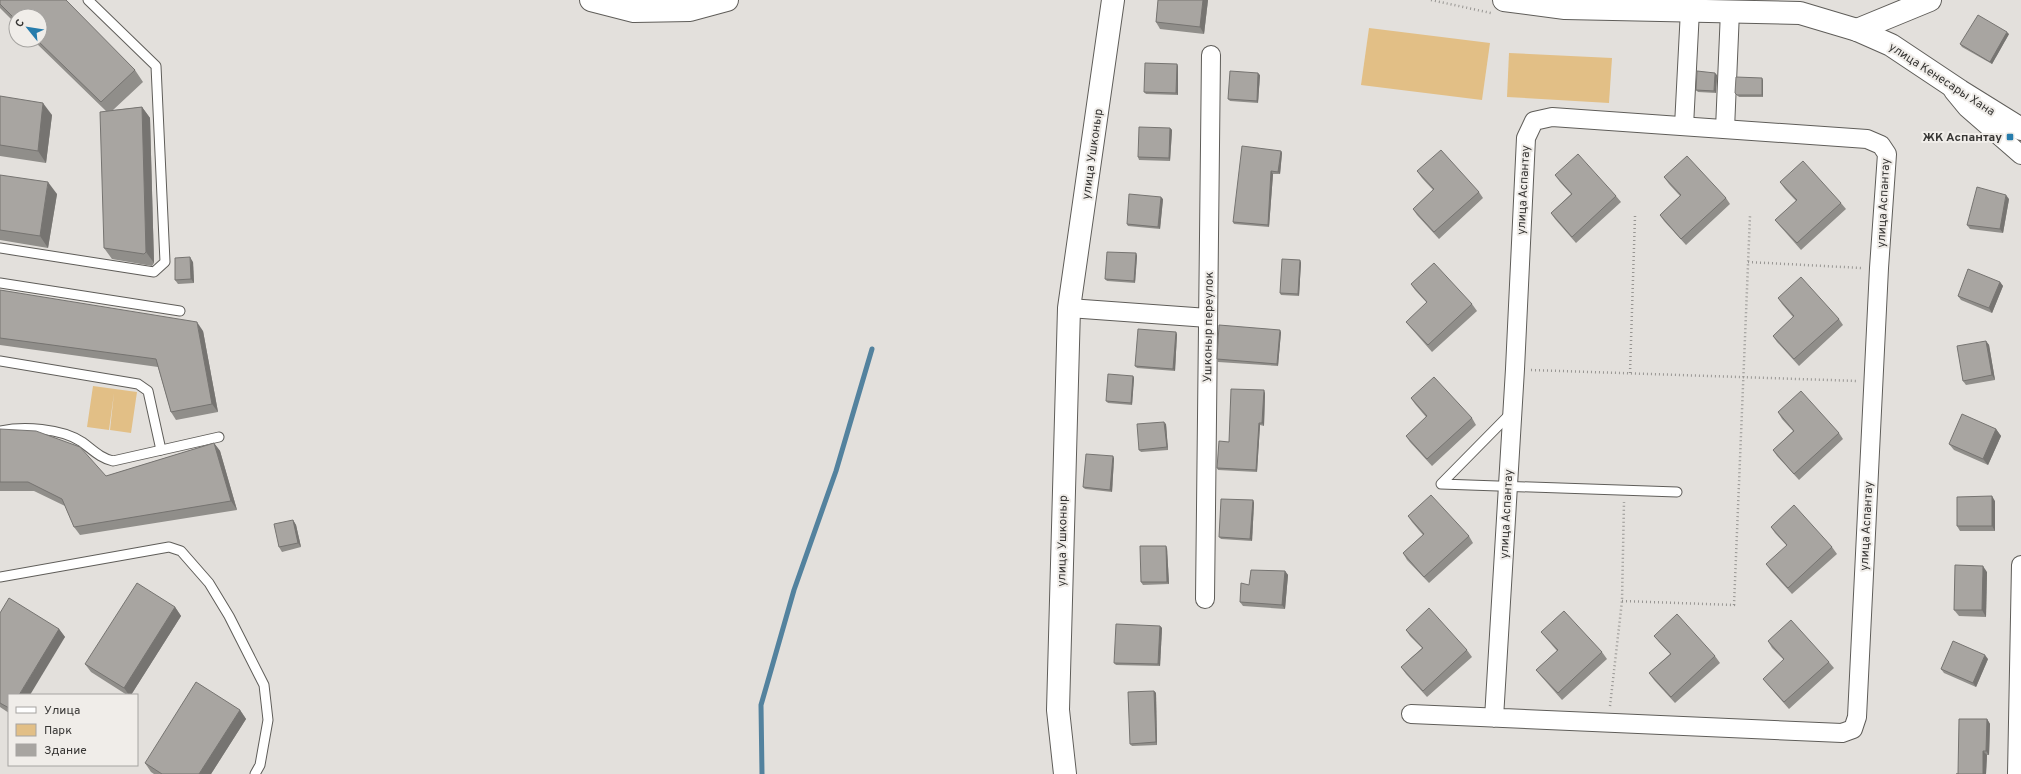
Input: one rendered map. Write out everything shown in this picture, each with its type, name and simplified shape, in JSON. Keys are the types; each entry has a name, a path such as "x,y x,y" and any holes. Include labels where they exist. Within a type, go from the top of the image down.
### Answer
{"street":[{"path":"591,0 617,3 634,11 690,10 727,0"},
{"name":"улица Ушконыр","path":"1065,774 1058,710 1069,308 1113,0"},
{"name":"улица Кенесары Хана","path":"1504,0 1565,8 1800,13 1857,30 1891,45 2021,129"},
{"path":"1857,30 1930,0"},
{"path":"1684,126 1690,10"},
{"path":"1725,128 1730,11"},
{"name":"Ушконыр переулок","path":"1205,599 1211,55"},
{"path":"1943,80 1967,108 2021,155"},
{"name":"улица Аспантау","path":"1411,714 1494,718 1842,733 1853,729 1857,717 1879,268 1887,154 1881,145 1867,139 1725,128 1552,117 1534,121 1526,138 1515,369 1494,718"},
{"path":"1069,308 1208,318"},
{"path":"2017,774 2021,565"}],"lane":[{"path":"0,248 154,272 165,262 156,66 88,0"},
{"path":"0,283 180,311"},
{"path":"0,361 138,384 148,391 161,450"},
{"path":"1512,412 1441,484 1676,492"},
{"path":"0,431 17,427 54,431 80,441 104,459 113,460 219,437"},
{"path":"0,577 169,547 181,551 208,582 229,616 264,686 268,720 260,764 255,774"}],"path":[{"path":"1630,373 1635,216"},
{"path":"1622,601 1734,605 1742,376 1750,216"},
{"path":"1748,262 1879,268"},
{"path":"1515,369 1742,376 1873,382"},
{"path":"1608,723 1622,601 1625,490"}],"green space":[{"path":"1369,28 1490,43 1482,100 1361,85"},
{"path":"1509,53 1612,58 1609,103 1507,97"},
{"path":"93,386 137,392 131,433 110,430 114,393 109,430 87,427"}],"building":[{"path":"0,0 66,0 135,70 101,102 45,48 48,48 48,8 8,8 8,12 0,4"},
{"path":"1158,0 1203,0 1200,27 1156,22"},
{"path":"1978,15 2007,32 1990,62 1960,44"},
{"path":"1145,63 1177,64 1176,93 1144,92"},
{"path":"1230,71 1258,73 1257,101 1228,99"},
{"path":"1697,71 1715,73 1714,91 1696,90"},
{"path":"1736,77 1762,78 1762,95 1737,95 1735,93"},
{"path":"0,96 43,103 38,151 0,145"},
{"path":"142,107 146,252 144,254 104,248 100,112"},
{"path":"1139,127 1170,128 1169,158 1138,157"},
{"path":"1242,146 1281,151 1278,172 1271,171 1268,225 1233,222"},
{"path":"1441,150 1479,192 1434,232 1413,209 1434,189 1417,171"},
{"path":"1578,154 1616,196 1572,237 1551,213 1572,194 1555,175"},
{"path":"1687,156 1726,198 1681,239 1660,215 1681,195 1664,177"},
{"path":"1803,161 1841,203 1797,243 1775,220 1797,200 1780,182"},
{"path":"0,175 48,182 40,236 0,230"},
{"path":"1977,187 2006,195 2000,229 1967,225"},
{"path":"1129,194 1161,197 1158,227 1127,224"},
{"path":"1107,252 1136,253 1134,281 1105,279"},
{"path":"190,257 191,279 175,280 175,258"},
{"path":"1282,259 1300,260 1298,294 1280,293"},
{"path":"1434,263 1472,304 1428,345 1406,322 1427,302 1411,284"},
{"path":"1968,269 2000,282 1989,308 1958,296"},
{"path":"1801,277 1839,319 1794,359 1773,336 1794,316 1778,298"},
{"path":"0,290 197,322 212,404 171,412 156,359 0,338"},
{"path":"1219,325 1280,330 1277,364 1217,359"},
{"path":"1138,329 1176,332 1173,369 1135,366"},
{"path":"1986,341 1992,375 1963,381 1957,346"},
{"path":"1108,374 1133,376 1131,403 1106,401"},
{"path":"1434,377 1472,418 1427,459 1406,436 1427,416 1411,398"},
{"path":"1231,389 1264,390 1262,423 1259,423 1256,470 1217,468 1219,441 1229,442"},
{"path":"1801,391 1839,433 1794,474 1773,450 1794,431 1778,412"},
{"path":"1962,414 1996,429 1983,459 1949,444"},
{"path":"1164,422 1167,447 1139,450 1137,424"},
{"path":"0,429 36,431 80,447 106,476 214,443 231,501 74,527 62,499 28,482 0,482"},
{"path":"1086,454 1113,456 1110,490 1083,487"},
{"path":"1431,495 1469,536 1424,577 1403,553 1424,534 1408,516"},
{"path":"1992,496 1992,526 1957,526 1957,497"},
{"path":"1221,499 1253,500 1250,539 1219,537"},
{"path":"1794,505 1832,547 1788,588 1766,564 1787,545 1771,527"},
{"path":"293,520 298,543 279,547 274,524"},
{"path":"1140,546 1166,546 1167,582 1141,582"},
{"path":"1955,565 1983,566 1982,610 1954,610"},
{"path":"1251,570 1285,571 1282,605 1240,602 1241,583 1249,585"},
{"path":"137,583 175,607 124,688 85,664"},
{"path":"9,598 59,629 20,694 8,694 8,707 0,703 0,613"},
{"path":"1429,608 1467,650 1423,691 1401,667 1423,648 1406,630"},
{"path":"1564,611 1602,652 1558,693 1536,670 1558,650 1541,632"},
{"path":"1677,614 1715,656 1671,697 1649,673 1671,654 1654,636"},
{"path":"1791,620 1829,662 1784,702 1763,679 1784,659 1768,641"},
{"path":"1116,624 1160,626 1158,664 1114,663"},
{"path":"1953,641 1985,655 1973,683 1941,669"},
{"path":"196,682 240,710 199,774 162,774 145,763"},
{"path":"1154,691 1156,742 1130,744 1128,692"},
{"path":"1959,719 1987,719 1986,751 1983,751 1983,774 1958,774"}],"waterway":[{"path":"762,774 761,705 794,590 836,471 872,349"}],"place":[{"name":"ЖК Аспантау","path":"2010,137"}]}
